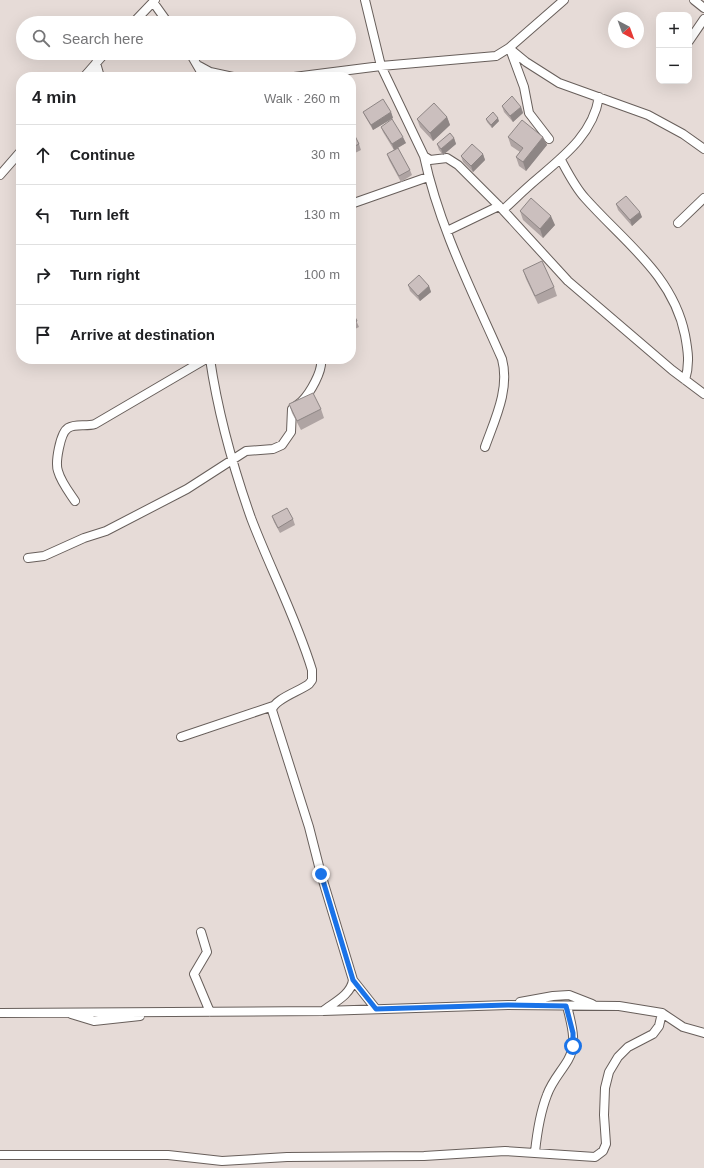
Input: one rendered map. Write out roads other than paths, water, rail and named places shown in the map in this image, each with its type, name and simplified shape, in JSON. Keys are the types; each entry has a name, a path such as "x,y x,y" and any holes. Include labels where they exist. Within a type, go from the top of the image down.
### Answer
{"street":[{"path":"365,0 381,66 424,156 428,177 465,278 502,359 505,372 501,403 485,447"},
{"path":"334,72 381,66 496,56 509,48 564,0"},
{"path":"694,0 704,8"},
{"path":"140,16 154,1 164,16"},
{"path":"692,37 704,19"},
{"path":"509,48 526,62 559,83 648,115 683,134 704,149"},
{"path":"509,48 524,87 529,113 550,139"},
{"path":"88,72 99,60"},
{"path":"195,60 202,72"},
{"path":"96,63 99,72"},
{"path":"199,66 210,72"},
{"path":"447,231 501,208 561,160 589,127 597,109 598,97"},
{"path":"424,156 430,160 447,158 458,165 501,208 568,281 616,323 704,394"},
{"path":"0,175 16,157"},
{"path":"561,160 574,184 585,198 639,252 656,272 671,296 680,316 687,344 689,362 685,380"},
{"path":"356,202 428,177"},
{"path":"678,223 704,198"},
{"path":"75,501 57,467 61,438 64,431 74,425 95,424 197,364"},
{"path":"181,738 273,706 309,684 312,676 312,670 251,517 219,409 211,364"},
{"path":"28,558 44,556 84,538 106,531 187,490 249,450 273,449 286,441 292,427 292,409 302,401 309,392 320,369 320,364"},
{"path":"273,706 272,710 309,827 321,874 353,980 376,1009"},
{"path":"201,932 207,952 194,974 210,1012"},
{"path":"323,1011 345,994 352,986 353,980"},
{"path":"508,1005 530,999 564,995 575,996 596,1006"},
{"path":"0,1013 111,1011 150,1013 323,1011 508,1005 596,1006 625,1007 662,1013 684,1027 704,1033"},
{"path":"535,1152 538,1131 547,1095 572,1052 573,1033 566,1006"},
{"path":"0,1155 168,1155 222,1161 287,1157 424,1156 469,1152 535,1152 592,1157 603,1151 606,1144 604,1126 605,1088 609,1072 618,1057 628,1047 653,1034 659,1026 662,1013"}]}
